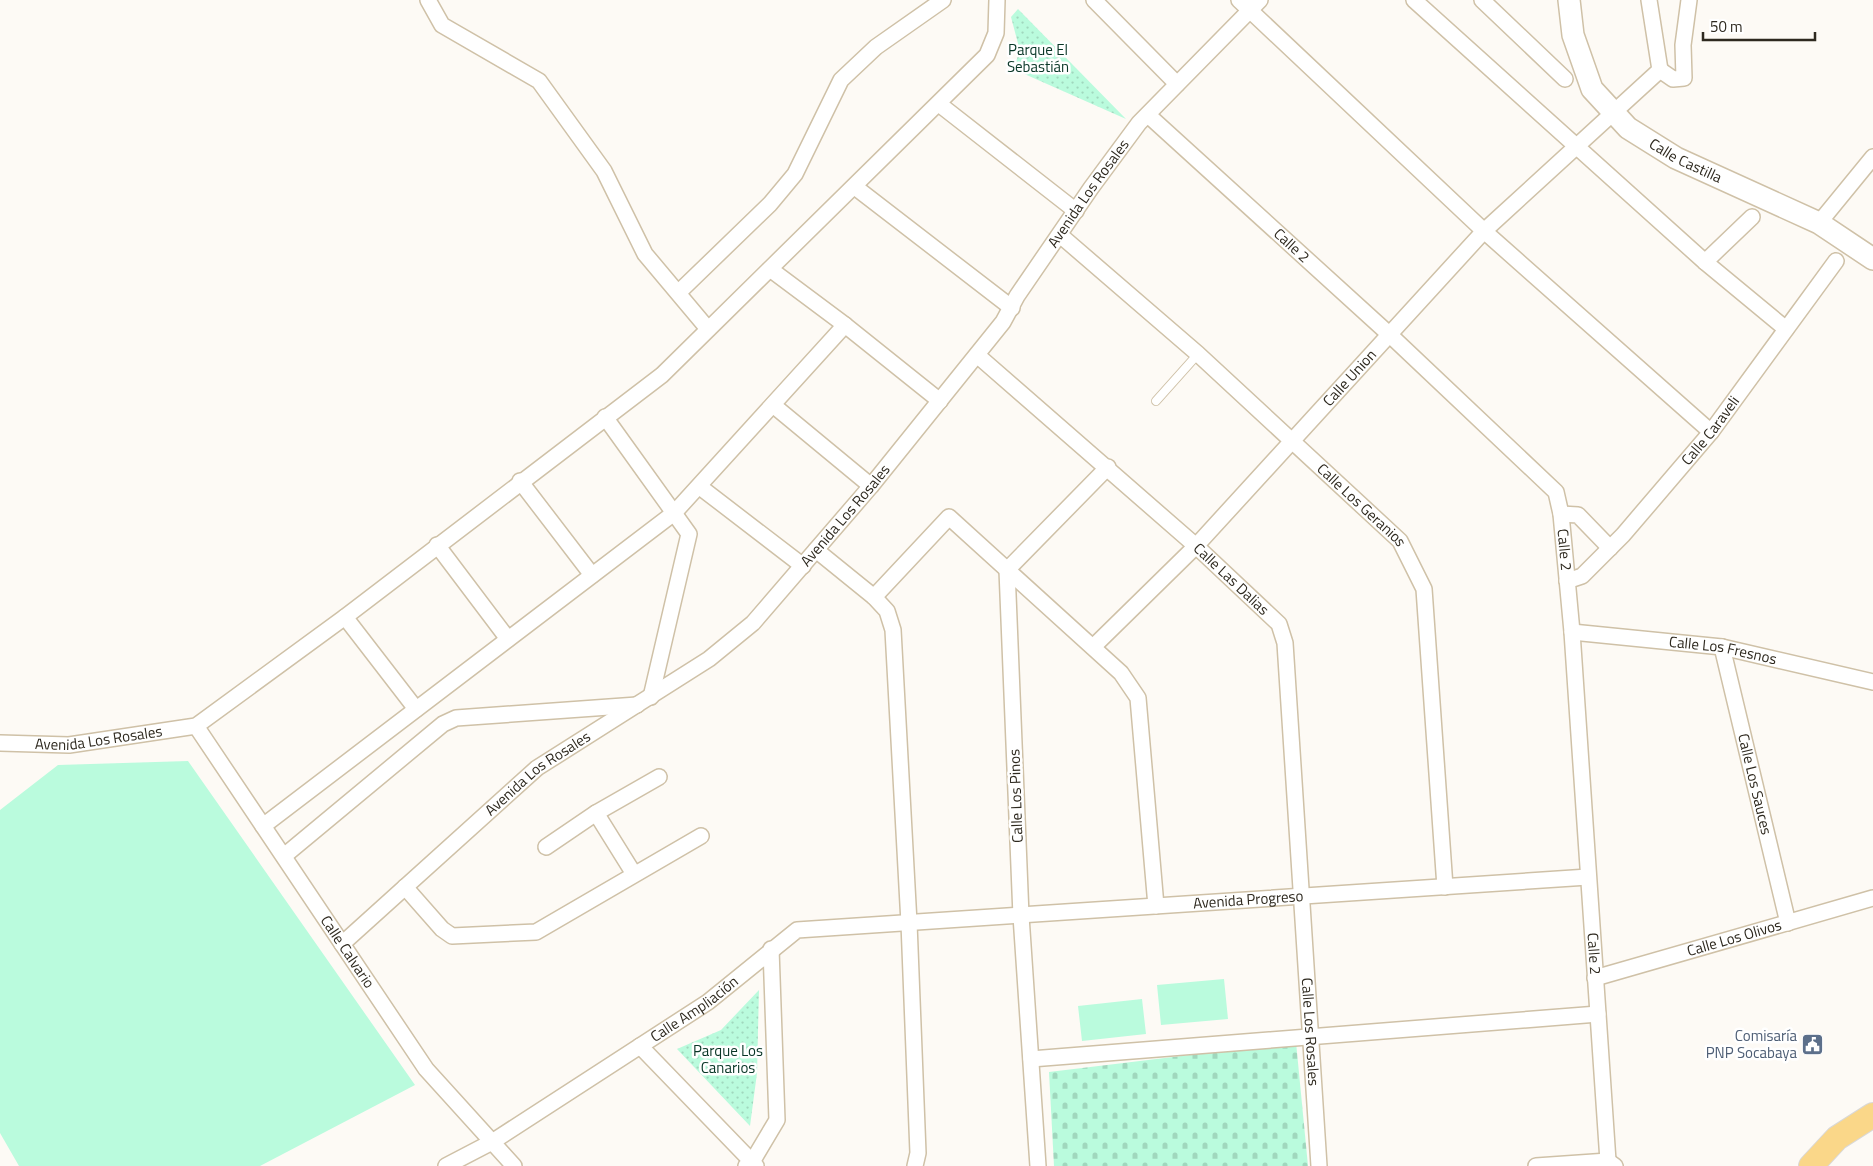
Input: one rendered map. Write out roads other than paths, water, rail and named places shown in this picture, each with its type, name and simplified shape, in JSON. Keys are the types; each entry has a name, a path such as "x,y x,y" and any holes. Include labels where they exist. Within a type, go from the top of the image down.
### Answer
{"main road":[{"path":"1811,1166 1837,1138 1873,1116"}],"street":[{"path":"428,0 442,25 539,81 604,170 645,254 679,292 708,329"},
{"path":"679,292 770,204 795,174 841,80 876,47 942,0"},
{"path":"196,726 345,616 520,481 662,375 987,55 996,34 998,0"},
{"path":"1094,0 1177,84"},
{"path":"1239,0 1484,231 1711,432"},
{"name":"Avenida Los Rosales","path":"342,944 537,768 709,659 753,623 872,486 977,355 1012,308 1016,296 1109,164 1148,115 1260,0"},
{"path":"1414,0 1705,262 1786,329"},
{"path":"1482,0 1564,79"},
{"name":"Calle Castilla","path":"1568,0 1573,35 1592,89 1628,128 1676,158 1819,223 1849,241 1873,259"},
{"path":"1649,0 1660,70 1672,79 1684,78 1683,45 1689,0"},
{"name":"Calle Union","path":"1093,647 1196,546 1484,231 1575,145 1660,70"},
{"path":"939,104 1076,211"},
{"name":"Calle 2","path":"1148,115 1390,335 1542,476 1556,492 1561,514 1572,632 1595,978 1611,1164"},
{"path":"1819,223 1873,157"},
{"path":"855,187 1012,308"},
{"path":"1705,262 1752,218"},
{"name":"Calle Los Geranios","path":"1060,235 1198,354 1291,442 1400,540 1424,589 1445,887"},
{"name":"Calle Caraveli","path":"1567,581 1582,576 1610,548 1711,432 1836,261"},
{"path":"770,270 845,324 940,401"},
{"path":"263,826 674,513 700,487 845,324"},
{"name":"Calle Las Dalias","path":"977,355 1196,546 1279,624 1284,643 1301,896"},
{"path":"773,405 872,486"},
{"path":"284,856 443,724 456,718 645,701 689,534 605,417"},
{"path":"1007,570 1108,468"},
{"path":"520,481 592,574"},
{"path":"700,487 803,566"},
{"path":"1561,514 1578,515 1610,548"},
{"path":"874,597 949,518 1121,673 1138,698 1156,906"},
{"path":"437,545 508,639"},
{"path":"816,550 874,597 887,611 892,630 910,923 918,1153 914,1166"},
{"name":"Calle Los Pinos","path":"1007,570 1021,916 1038,1166"},
{"path":"345,616 416,708"},
{"name":"Calle Los Fresnos","path":"1572,632 1722,647 1873,682"},
{"name":"Calle Los Sauces","path":"1722,647 1788,923"},
{"name":"Avenida Los Rosales","path":"0,743 69,745 196,726"},
{"name":"Calle Calvario","path":"196,726 426,1069 514,1166"},
{"path":"546,848 596,813 659,777"},
{"path":"596,813 634,874"},
{"path":"405,887 442,930 452,936 459,938 536,932 701,836"},
{"name":"Avenida Progreso","path":"910,923 1588,877"},
{"name":"Calle Los Rosales","path":"1301,896 1319,1166"},
{"name":"Calle Los Olivos","path":"1595,978 1873,898"},
{"name":"Calle Ampliación","path":"446,1166 492,1142 708,1002 797,930 910,923"},
{"path":"640,1046 751,1165 777,1120 771,950"},
{"path":"1031,1059 1598,1014"},
{"path":"1536,1166 1611,1164"}],"lane":[{"path":"1156,401 1198,354"}],"place":[{"name":"Comisaría PNP Socabaya","path":"1813,1045"}],"park label":[{"name":"Parque El Sebastián","path":"1038,58"},
{"name":"Parque Los Canarios","path":"728,1060"}]}
